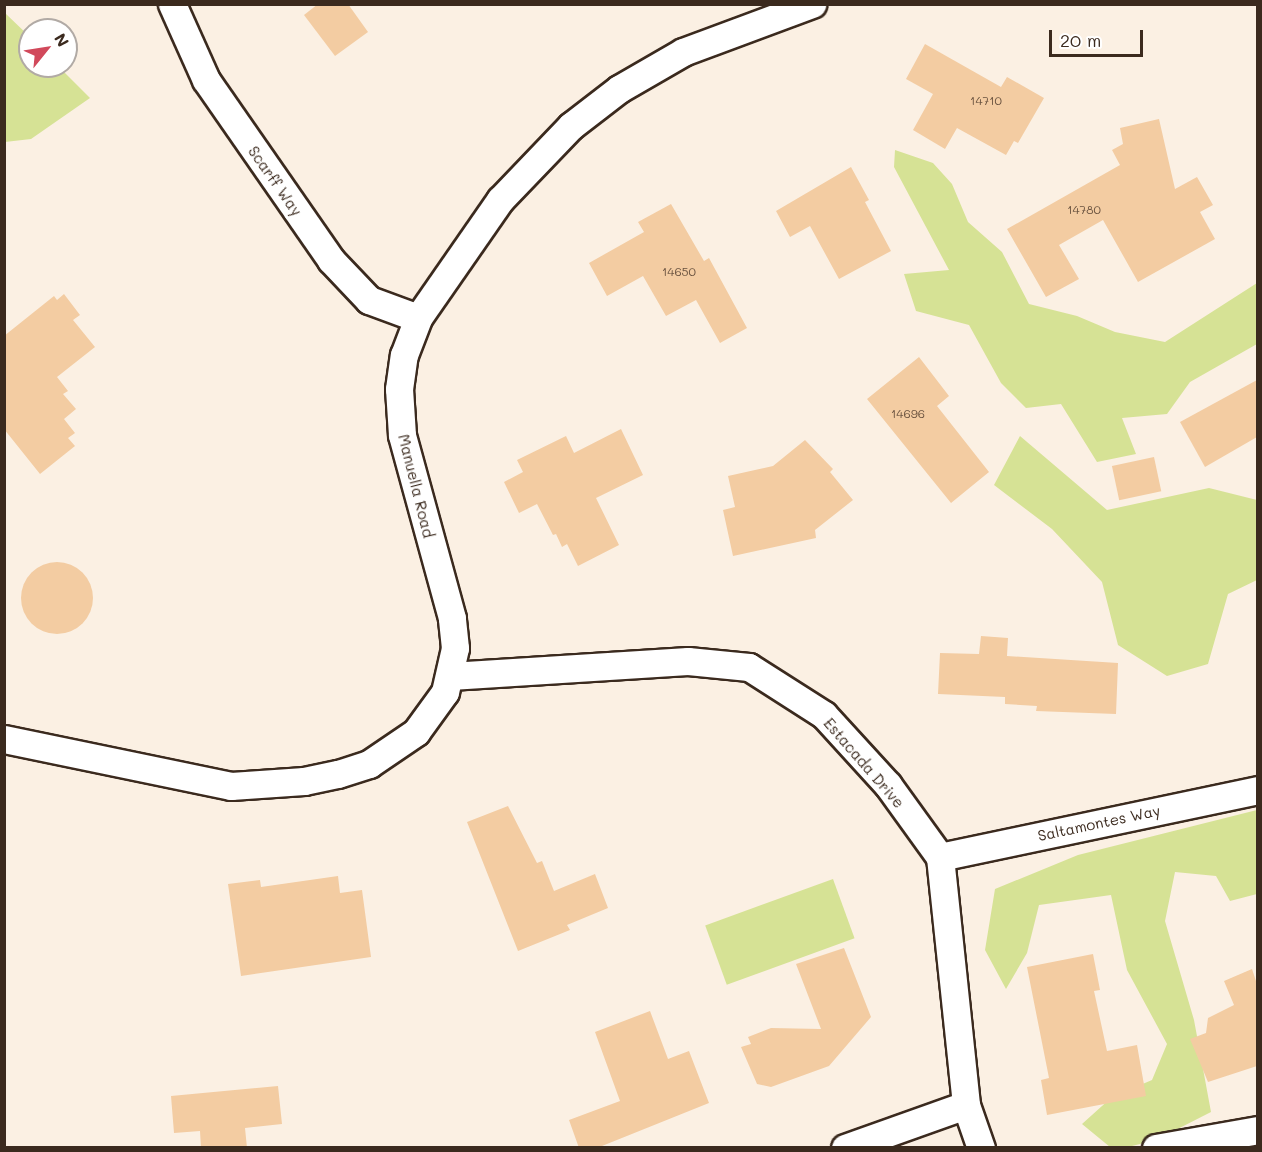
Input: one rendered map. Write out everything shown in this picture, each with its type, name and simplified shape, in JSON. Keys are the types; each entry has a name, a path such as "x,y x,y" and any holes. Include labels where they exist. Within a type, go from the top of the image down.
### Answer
{"street":[{"name":"Scarff Way","path":"172,4 212,89 331,260 369,300 418,318"},
{"name":"Manuella Road","path":"4,739 231,786 304,781 369,764 395,749 435,711 450,676 455,648 452,618 415,490 399,400 404,355 418,318 500,200 571,126 619,89 683,52 812,4"},
{"name":"Estacada Drive","path":"450,676 688,661 749,667 824,715 888,785 940,857 966,1105 981,1148"},
{"name":"Saltamontes Way","path":"940,857 1257,790"},
{"path":"845,1148 966,1105"},
{"path":"1156,1148 1257,1130"}],"green space":[{"path":"5,13 18,25 18,78 70,78 90,98 31,139 5,142"},
{"path":"895,150 933,163 952,184 968,222 1002,252 1029,304 1077,316 1115,332 1165,342 1257,283 1257,344 1190,382 1167,414 1122,418 1136,454 1097,462 1061,404 1026,408 1001,383 969,325 916,311 904,274 949,270 894,167"},
{"path":"1020,436 1107,510 1209,488 1257,500 1257,580 1228,594 1208,664 1167,676 1118,645 1102,582 1052,529 994,485"},
{"path":"1257,810 1257,894 1230,901 1216,876 1175,872 1165,921 1194,1020 1211,1112 1156,1140 1128,1147 1110,1147 1082,1124 1112,1097 1152,1080 1167,1044 1127,970 1111,895 1039,905 1027,953 1006,989 985,950 995,889 1078,855"},
{"path":"833,879 855,938 727,985 705,926"}],"building":[{"path":"318,4 348,4 368,32 335,56 304,15"},
{"path":"925,44 1001,87 1007,77 1044,98 1018,143 1014,141 1006,155 957,128 945,149 913,130 933,94 906,79"},
{"path":"1159,119 1175,189 1197,177 1213,205 1200,212 1215,239 1138,282 1103,220 1059,245 1079,279 1046,297 1007,229 1120,165 1112,150 1123,144 1120,128"},
{"path":"851,167 869,200 865,202 891,251 839,279 810,226 790,237 776,211"},
{"path":"671,204 704,261 709,258 747,328 720,343 696,300 666,316 643,276 607,296 589,263 644,232 638,222"},
{"path":"64,294 80,315 73,320 95,347 57,377 68,391 63,394 76,409 64,419 75,433 68,438 75,446 40,474 4,429 4,336 54,296 57,300"},
{"path":"919,357 949,396 937,406 989,472 951,503 867,399"},
{"path":"1257,380 1257,437 1205,467 1180,422"},
{"path":"621,429 643,475 596,498 619,545 578,566 567,544 562,547 556,534 553,535 537,504 519,513 504,482 523,472 517,460 566,436 574,453"},
{"path":"805,440 833,469 830,472 853,500 815,530 816,538 733,556 723,510 735,507 728,476 773,466"},
{"path":"1154,457 1161,491 1119,500 1112,466"},
{"path":"57,562 77,568 87,578 93,598 87,618 77,628 57,634 37,628 27,618 21,598 27,578 37,568"},
{"path":"981,636 1008,638 1007,656 1118,663 1116,714 1036,711 1037,706 1005,704 1005,697 938,694 940,653 979,654"},
{"path":"508,806 537,863 542,861 554,891 595,874 608,908 567,925 570,930 518,951 467,822"},
{"path":"338,876 340,893 362,890 371,957 241,976 228,884 260,880 261,887"},
{"path":"844,948 871,1017 829,1066 771,1087 757,1084 741,1047 751,1044 748,1037 771,1028 821,1029 796,964"},
{"path":"1093,954 1100,990 1094,991 1107,1051 1137,1045 1146,1096 1047,1115 1041,1080 1049,1078 1027,967"},
{"path":"1252,969 1257,984 1257,1066 1208,1082 1190,1039 1206,1033 1208,1018 1234,1005 1224,981"},
{"path":"650,1011 668,1059 689,1051 709,1103 597,1148 579,1148 569,1120 620,1101 595,1032"},
{"path":"278,1086 282,1124 245,1128 247,1148 201,1148 200,1131 174,1133 171,1096"}]}
